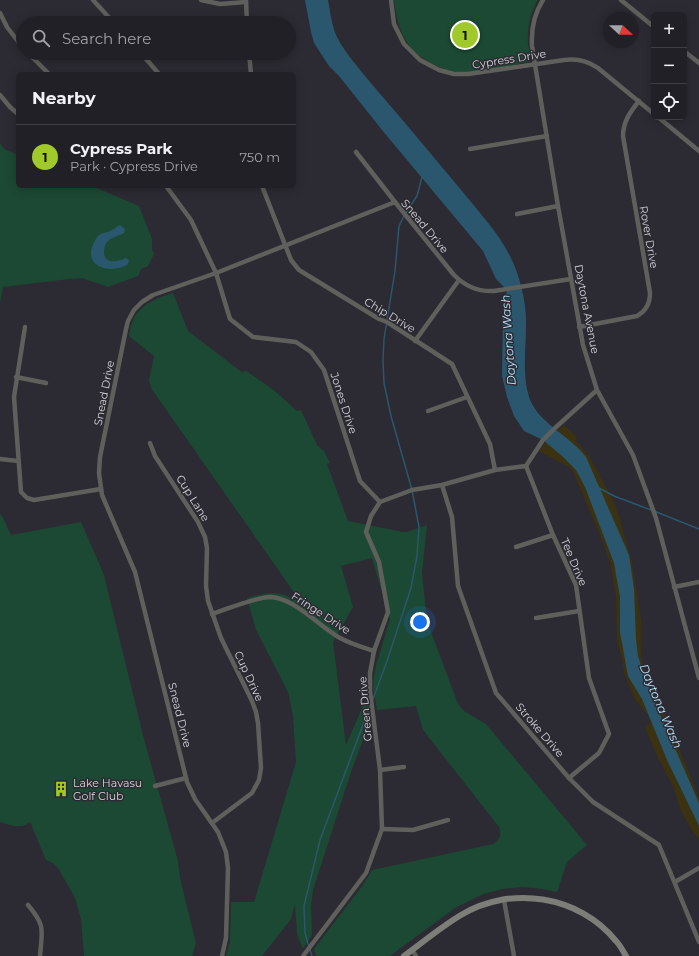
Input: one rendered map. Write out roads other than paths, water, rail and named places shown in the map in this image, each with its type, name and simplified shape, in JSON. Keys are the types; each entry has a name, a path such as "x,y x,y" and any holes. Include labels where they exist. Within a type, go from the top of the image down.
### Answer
{"main road":[{"path":"404,956 414,953 461,915 489,903 504,900 533,898 550,900 586,915 616,940 626,956"}],"street":[{"path":"93,0 108,16"},
{"path":"201,0 220,4 246,1 247,16"},
{"name":"Cypress Drive","path":"391,0 393,20 402,41 417,57 432,68 465,75 571,59 585,61 598,68 651,112"},
{"name":"Daytona Avenue","path":"543,0 536,13 532,29 532,46 558,206 583,345 597,390 633,455 656,518 699,676"},
{"path":"621,0 651,25"},
{"path":"0,12 7,27 16,39"},
{"path":"687,53 699,63"},
{"path":"35,60 47,72"},
{"path":"146,60 157,72"},
{"path":"250,60 251,72"},
{"path":"0,95 16,112"},
{"name":"Rover Drive","path":"579,327 635,317 644,310 649,301 650,293 624,136 624,127 627,119 638,101"},
{"path":"662,120 699,151"},
{"path":"470,148 547,136"},
{"path":"356,152 395,202"},
{"name":"Jones Drive","path":"167,188 191,220 216,272 230,319 253,338 296,342 311,352 324,370 360,481 380,502"},
{"name":"Chip Drive","path":"263,188 292,262 301,272 379,319 387,322 452,364 490,444 496,470"},
{"name":"Snead Drive","path":"222,956 226,938 228,862 223,842 195,799 186,778 135,572 107,509 101,489 99,472 100,457 126,329 130,317 139,304 153,295 395,202 446,266 459,280 474,288 490,291 507,290 571,279"},
{"path":"517,214 558,206"},
{"path":"415,341 459,280"},
{"path":"25,327 14,397 20,490 29,500 37,500 101,489"},
{"path":"16,377 46,383"},
{"path":"380,502 412,490 442,486 496,470 526,466 543,440 597,390"},
{"path":"428,411 467,397"},
{"name":"Cup Lane","path":"150,443 155,456 203,532 208,553 206,578 207,593 212,614"},
{"path":"0,459 18,461"},
{"name":"Tee Drive","path":"526,466 553,535 576,585 589,678 609,734 599,753 569,778"},
{"name":"Stroke Drive","path":"442,486 452,517 458,586 496,693 569,778 593,802 659,844 699,942"},
{"name":"Green Drive","path":"303,956 366,874 382,829 380,770 370,691 370,673 374,651 388,612 379,562 366,532 371,516 380,502"},
{"path":"516,547 553,535"},
{"path":"674,588 699,582"},
{"name":"Fringe Drive","path":"212,614 261,598 278,598 290,603 340,638 357,646 374,651"},
{"path":"536,618 580,611"},
{"name":"Cup Drive","path":"212,614 221,638 254,707 258,723 261,768 259,780 252,793 212,823"},
{"path":"380,770 404,767"},
{"path":"155,786 186,778"},
{"path":"382,829 412,830 448,820"},
{"path":"675,882 699,868"},
{"path":"504,900 514,956"},
{"path":"28,905 38,916 41,925 40,956"}],"water":[{"name":"Daytona Wash","path":"305,0 328,0 336,35 345,50 487,221 499,237 513,262 522,289 525,308 526,386 532,404 537,411 550,425 573,443 586,457 629,555 634,589 638,656 655,703 699,803 699,826 667,760 642,699 628,676 620,632 620,597 614,563 585,487 576,470 561,455 543,440 524,431 514,416 507,397 502,376 503,312 507,290 496,279 483,251 339,76 329,66 314,43"},
{"path":"120,225 125,229 124,233 107,242 104,255 107,260 110,261 118,261 126,258 129,260 128,264 115,269 102,268 93,260 91,254 92,247 96,238"}],"waterway":[{"path":"373,699 411,588 417,556 419,527 412,490 391,416 384,383 383,360 384,339 395,271 399,226 417,196 422,177"},
{"path":"599,488 614,496 651,510"},
{"path":"654,511 699,529"},
{"path":"309,947 305,933 304,906 320,840 370,706"},
{"path":"310,950 312,956"}],"place":[{"name":"Cypress Park","path":"465,35"},
{"name":"Lake Havasu Golf Club","path":"61,789"}]}
